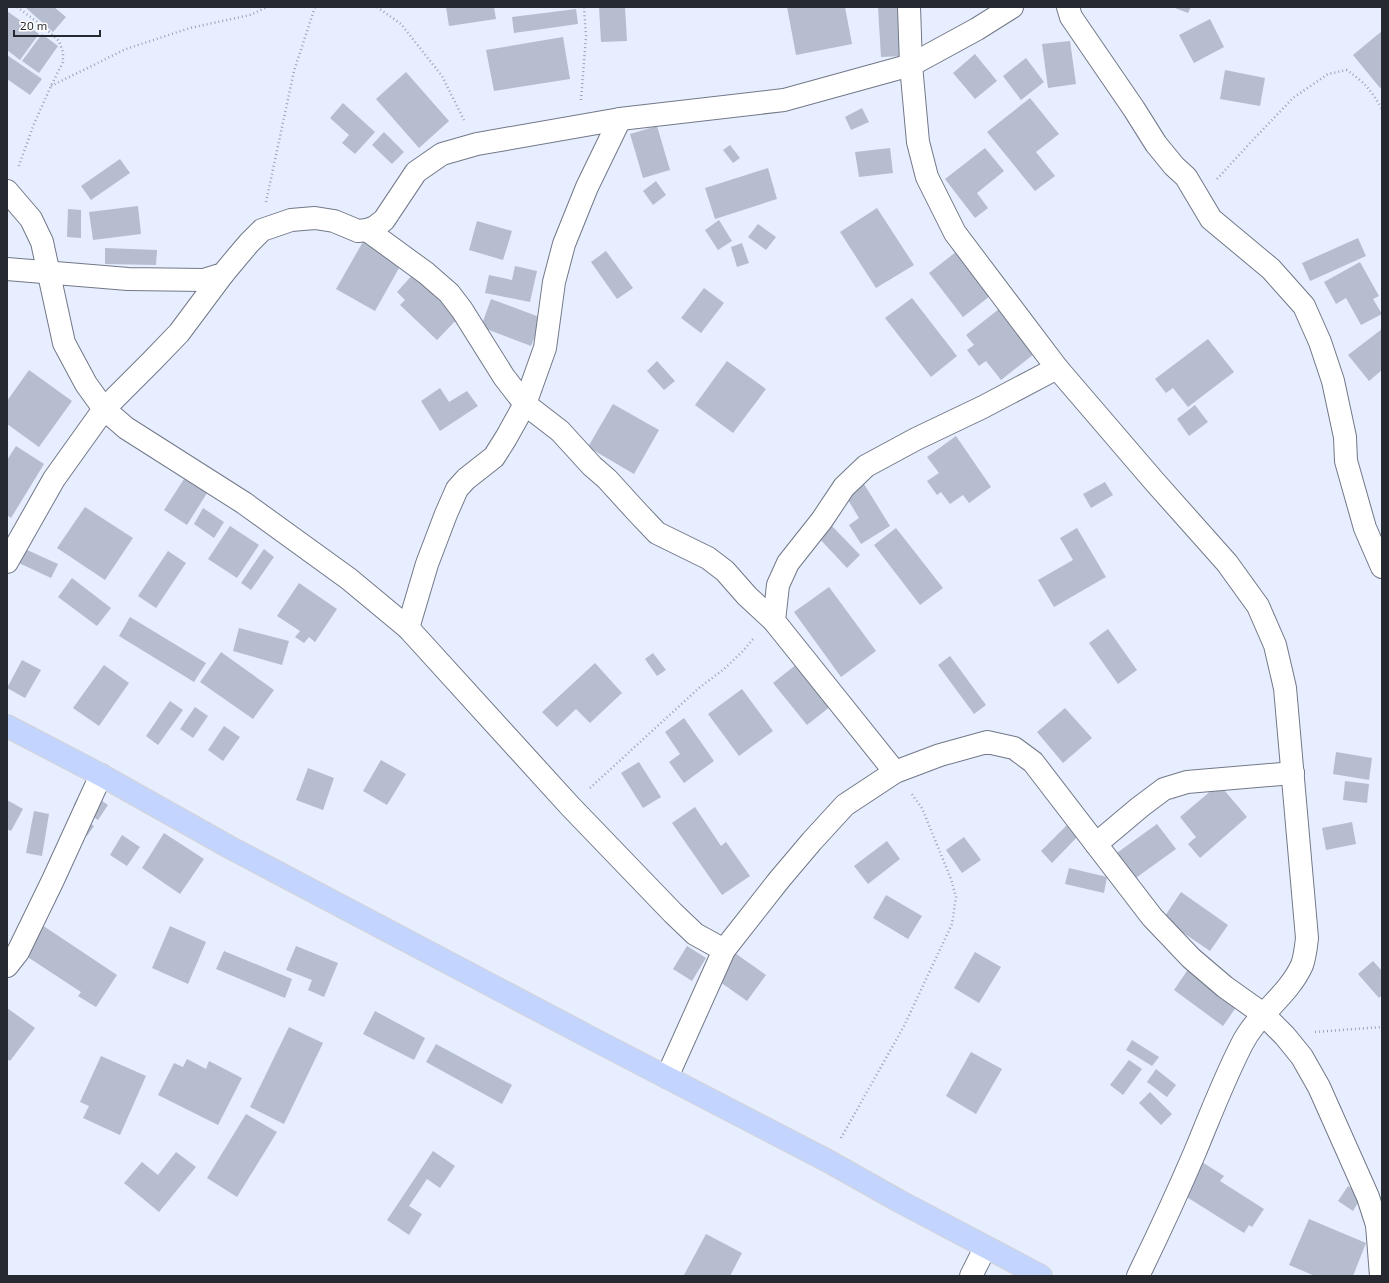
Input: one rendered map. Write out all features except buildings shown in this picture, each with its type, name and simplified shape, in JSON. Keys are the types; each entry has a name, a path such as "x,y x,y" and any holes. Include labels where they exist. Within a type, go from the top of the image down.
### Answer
{"main road":[{"path":"7,726 102,775 231,848 667,1078 828,1161 985,1248 1041,1276"}],"street":[{"path":"909,7 911,65 918,142 927,177 955,233 1057,368 1154,481 1227,562 1258,606 1275,645 1285,688 1307,938 1302,964 1288,988 1263,1014 1243,1042 1226,1076 1192,1158 1138,1276"},
{"path":"7,562 54,479 104,409 179,333 223,274 249,242 262,230 291,220 315,218 334,221 358,231 367,230 375,227 384,220 416,172 442,154 476,144 620,118 784,100 911,65 977,29 1012,7"},
{"path":"1068,7 1071,17 1156,144 1174,166 1186,177 1211,219 1271,269 1304,306 1320,342 1334,381 1344,437 1346,461 1365,528 1382,567"},
{"path":"408,628 427,564 457,489 466,479 494,456 525,404 545,348 554,282 564,244 587,187 620,118"},
{"path":"9,193 31,219 42,242 50,273 64,343 86,384 104,409 126,428 244,503 337,570 408,628 570,806 673,913 695,934 724,950"},
{"path":"367,230 426,273 449,293 462,310 504,377 525,404 560,432 592,466 608,479 657,533 708,558 724,571 747,596 772,619 895,772"},
{"path":"7,269 128,279 163,280 204,280 223,274"},
{"path":"772,619 778,585 788,563 822,520 844,487 866,466 1057,368"},
{"path":"667,1078 724,950 779,880 845,805 895,772 940,755 987,742 1014,748 1033,762 1152,917 1191,958 1225,987 1263,1014 1285,1036 1302,1057 1319,1087 1368,1197 1377,1225 1382,1276"},
{"path":"1096,844 1164,789 1187,782 1293,773"},
{"path":"7,966 18,952 102,775"},
{"path":"971,1276 985,1248"}],"path":[{"path":"9,193 34,124 63,62 63,52 59,41 44,27 17,7"},
{"path":"51,86 126,49 190,28 250,15 267,7"},
{"path":"262,230 269,185 294,71 315,7"},
{"path":"377,7 401,24 442,76 476,144"},
{"path":"579,126 586,36 584,7"},
{"path":"1200,199 1293,98 1328,74 1347,70 1372,92 1382,109"},
{"path":"570,806 699,688 724,669 743,651 772,619"},
{"path":"828,1161 904,1026 952,924 956,897 951,879 922,808 895,772"},
{"path":"1285,1036 1329,1030 1382,1027"}]}
